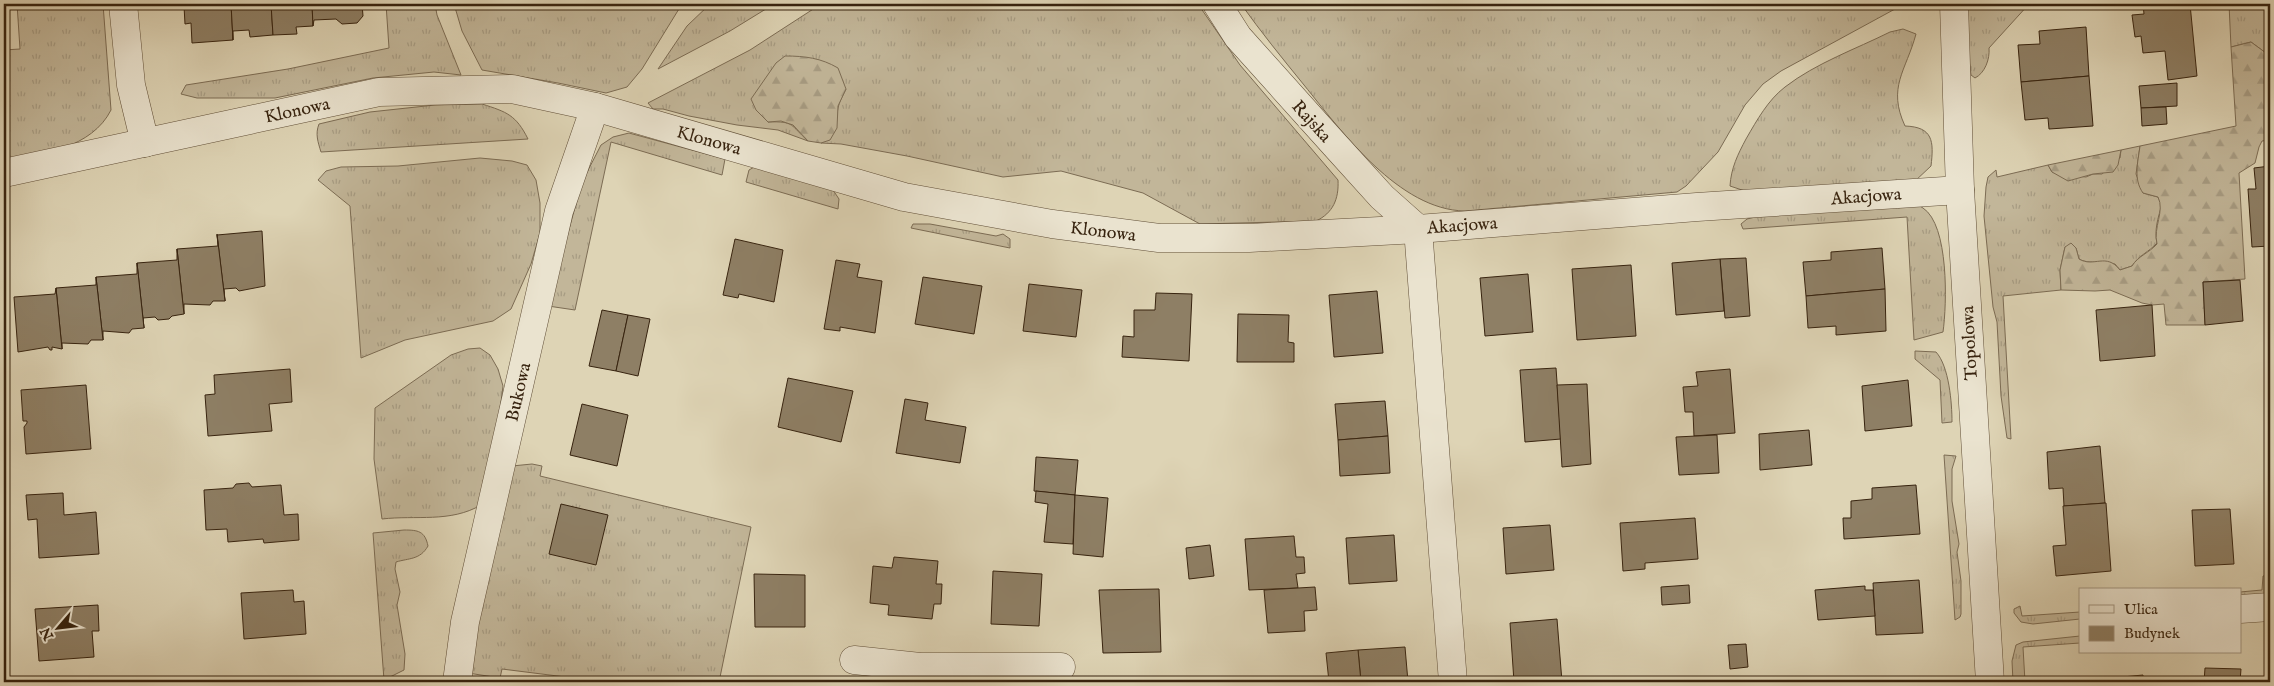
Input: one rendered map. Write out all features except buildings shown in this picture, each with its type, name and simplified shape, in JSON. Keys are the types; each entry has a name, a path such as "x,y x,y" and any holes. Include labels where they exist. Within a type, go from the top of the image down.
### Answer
{"street":[{"path":"123,4 130,85 145,143"},
{"name":"Rajska","path":"1217,4 1238,37 1327,137 1382,197 1418,229"},
{"name":"Topolowa","path":"1954,4 1960,190 1990,682"},
{"name":"Klonowa","path":"4,174 380,92 512,89 595,107 904,197 1052,224 1159,238 1249,238 1418,229"},
{"name":"Bukowa","path":"458,682 465,622 559,211 595,107"},
{"name":"Akacjowa","path":"1453,682 1418,229 1697,207 1960,190"},
{"path":"2242,609 2270,607"},
{"path":"854,660 920,675 1061,667"}],"green space":[{"path":"17,4 103,4 111,110 103,123 79,141 50,153 4,165 4,50 20,49"},
{"path":"386,4 435,4 437,15 461,75 434,72 373,78 275,98 197,98 181,94 186,85 288,69 389,48"},
{"path":"454,4 682,4 642,69 627,87 606,93 482,70 462,31"},
{"path":"710,4 774,4 730,31 658,69 687,26"},
{"path":"821,4 1198,4 1240,65 1338,180 1334,205 1327,214 1316,221 1200,224 1143,193 1061,171 1003,177 907,156 841,144 821,143 830,137 835,129 839,106 846,89 768,122 788,123 808,141 778,130 737,125 663,109 653,109 648,103 750,50"},
{"path":"1241,4 1902,4 1781,71 1763,84 1745,105 1718,152 1686,186 1677,192 1465,211 1441,207 1417,198 1374,165 1336,124"},
{"path":"1967,4 2029,4 1989,48 1989,57 1986,65 1982,73 1975,78 1971,75 1966,37"},
{"path":"2229,4 2270,4 2270,56 2251,42 2231,47"},
{"path":"1903,29 1916,34 1900,79 1898,100 1900,112 1905,126 1921,129 1930,137 1932,149 1931,166 1914,182 1748,192 1730,186 1733,167 1743,145 1763,111 1779,92 1797,78 1823,64 1890,32"},
{"path":"2251,42 2270,56 2270,140 2262,141 2255,163 2239,173 2245,279 2203,282 2205,325 2166,325 2164,304 2152,305 2142,303 2110,290 2061,290 2060,270 2065,247 2071,243 2076,248 2079,259 2090,262 2110,262 2120,270 2132,266 2157,244 2156,231 2160,214 2160,202 2158,197 2143,193 2140,188 2137,170 2140,146 2236,126 2231,47"},
{"path":"785,56 813,58 838,68 846,89 838,106 837,128 830,140 821,143 808,141 793,125 781,121 768,122 756,110 751,99 776,63"},
{"path":"482,104 498,109 515,119 528,139 321,152 318,141 317,131 319,124 370,112 435,105"},
{"path":"629,133 725,159 722,175 611,142 575,310 548,306 582,182 601,145 613,137"},
{"path":"2140,146 2136,174 2143,193 2158,197 2162,205 2156,229 2157,243 2132,266 2120,270 2115,264 2082,261 2079,259 2076,248 2065,247 2060,270 2061,290 2003,296 2011,439 2007,438 2001,396 1997,322 1993,307 1984,216 1988,177 1996,170 1997,177 2048,165 2052,172 2057,174 2086,177 2093,174 2102,174 2120,158 2121,150"},
{"path":"2121,150 2118,165 2113,172 2093,174 2068,181 2052,172 2048,165"},
{"path":"480,158 512,161 527,165 536,180 540,203 540,233 531,264 511,309 493,321 405,340 361,358 350,206 318,180 326,171 341,167 398,166"},
{"path":"756,166 831,187 839,199 838,209 746,182 749,170"},
{"path":"1909,202 1923,208 1931,217 1938,231 1942,247 1945,285 1943,332 1914,340 1907,217 1743,229 1741,224 1747,219 1764,215"},
{"path":"913,224 930,224 996,236 1003,234 1010,239 1010,248 911,228"},
{"path":"480,348 490,355 498,369 503,386 481,505 469,511 445,516 382,519 374,459 375,408 451,355 468,349"},
{"path":"1915,351 1936,352 1940,358 1949,385 1952,422 1942,423 1940,380 1915,359"},
{"path":"1944,455 1956,456 1952,469 1952,501 1959,544 1957,552 1961,581 1961,614 1955,620"},
{"path":"532,464 542,466 540,476 751,527 719,682 605,682 502,669 500,678 468,673 471,635 512,466"},
{"path":"413,530 423,534 428,546 418,556 396,562 395,569 400,592 397,605 405,654 404,670 384,680 373,533"},
{"path":"2270,575 2270,593 2260,598 2242,598 2242,592 2262,590 2263,576"},
{"path":"2020,606 2022,616 2079,612 2079,619 2033,624 2021,622 2014,613 2014,609"},
{"path":"2079,636 2079,643 2023,647 2025,682 2013,682 2012,661 2016,645 2023,642"}]}
